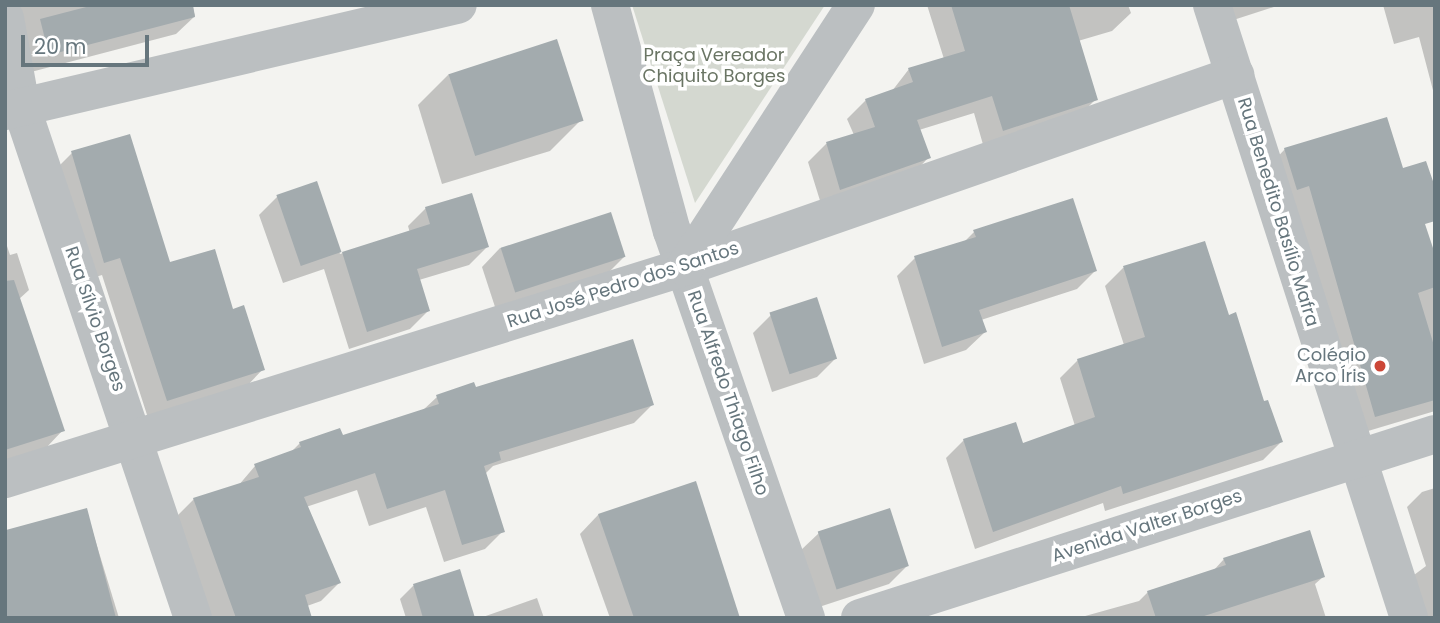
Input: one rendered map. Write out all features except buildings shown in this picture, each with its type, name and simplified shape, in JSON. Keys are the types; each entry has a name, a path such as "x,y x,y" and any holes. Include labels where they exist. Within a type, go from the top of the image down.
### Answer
{"street":[{"name":"Rua Alfredo Thiago Filho","path":"610,5 685,267 806,618"},
{"path":"685,267 856,5"},
{"name":"Rua Benedito Basílio Mafra","path":"1212,5 1355,459 1409,618"},
{"path":"13,108 439,8"},
{"name":"Rua Sílvio Borges","path":"5,18 13,108 135,437 193,618"},
{"name":"Rua José Pedro dos Santos","path":"5,479 685,267 1235,75"},
{"name":"Avenida Valter Borges","path":"860,618 1435,434"}],"green space":[{"name":"Praça Vereador Chiquito Borges","path":"632,5 825,5 695,203"}],"place":[{"name":"Colégio Arco Íris","path":"1380,366"}]}
